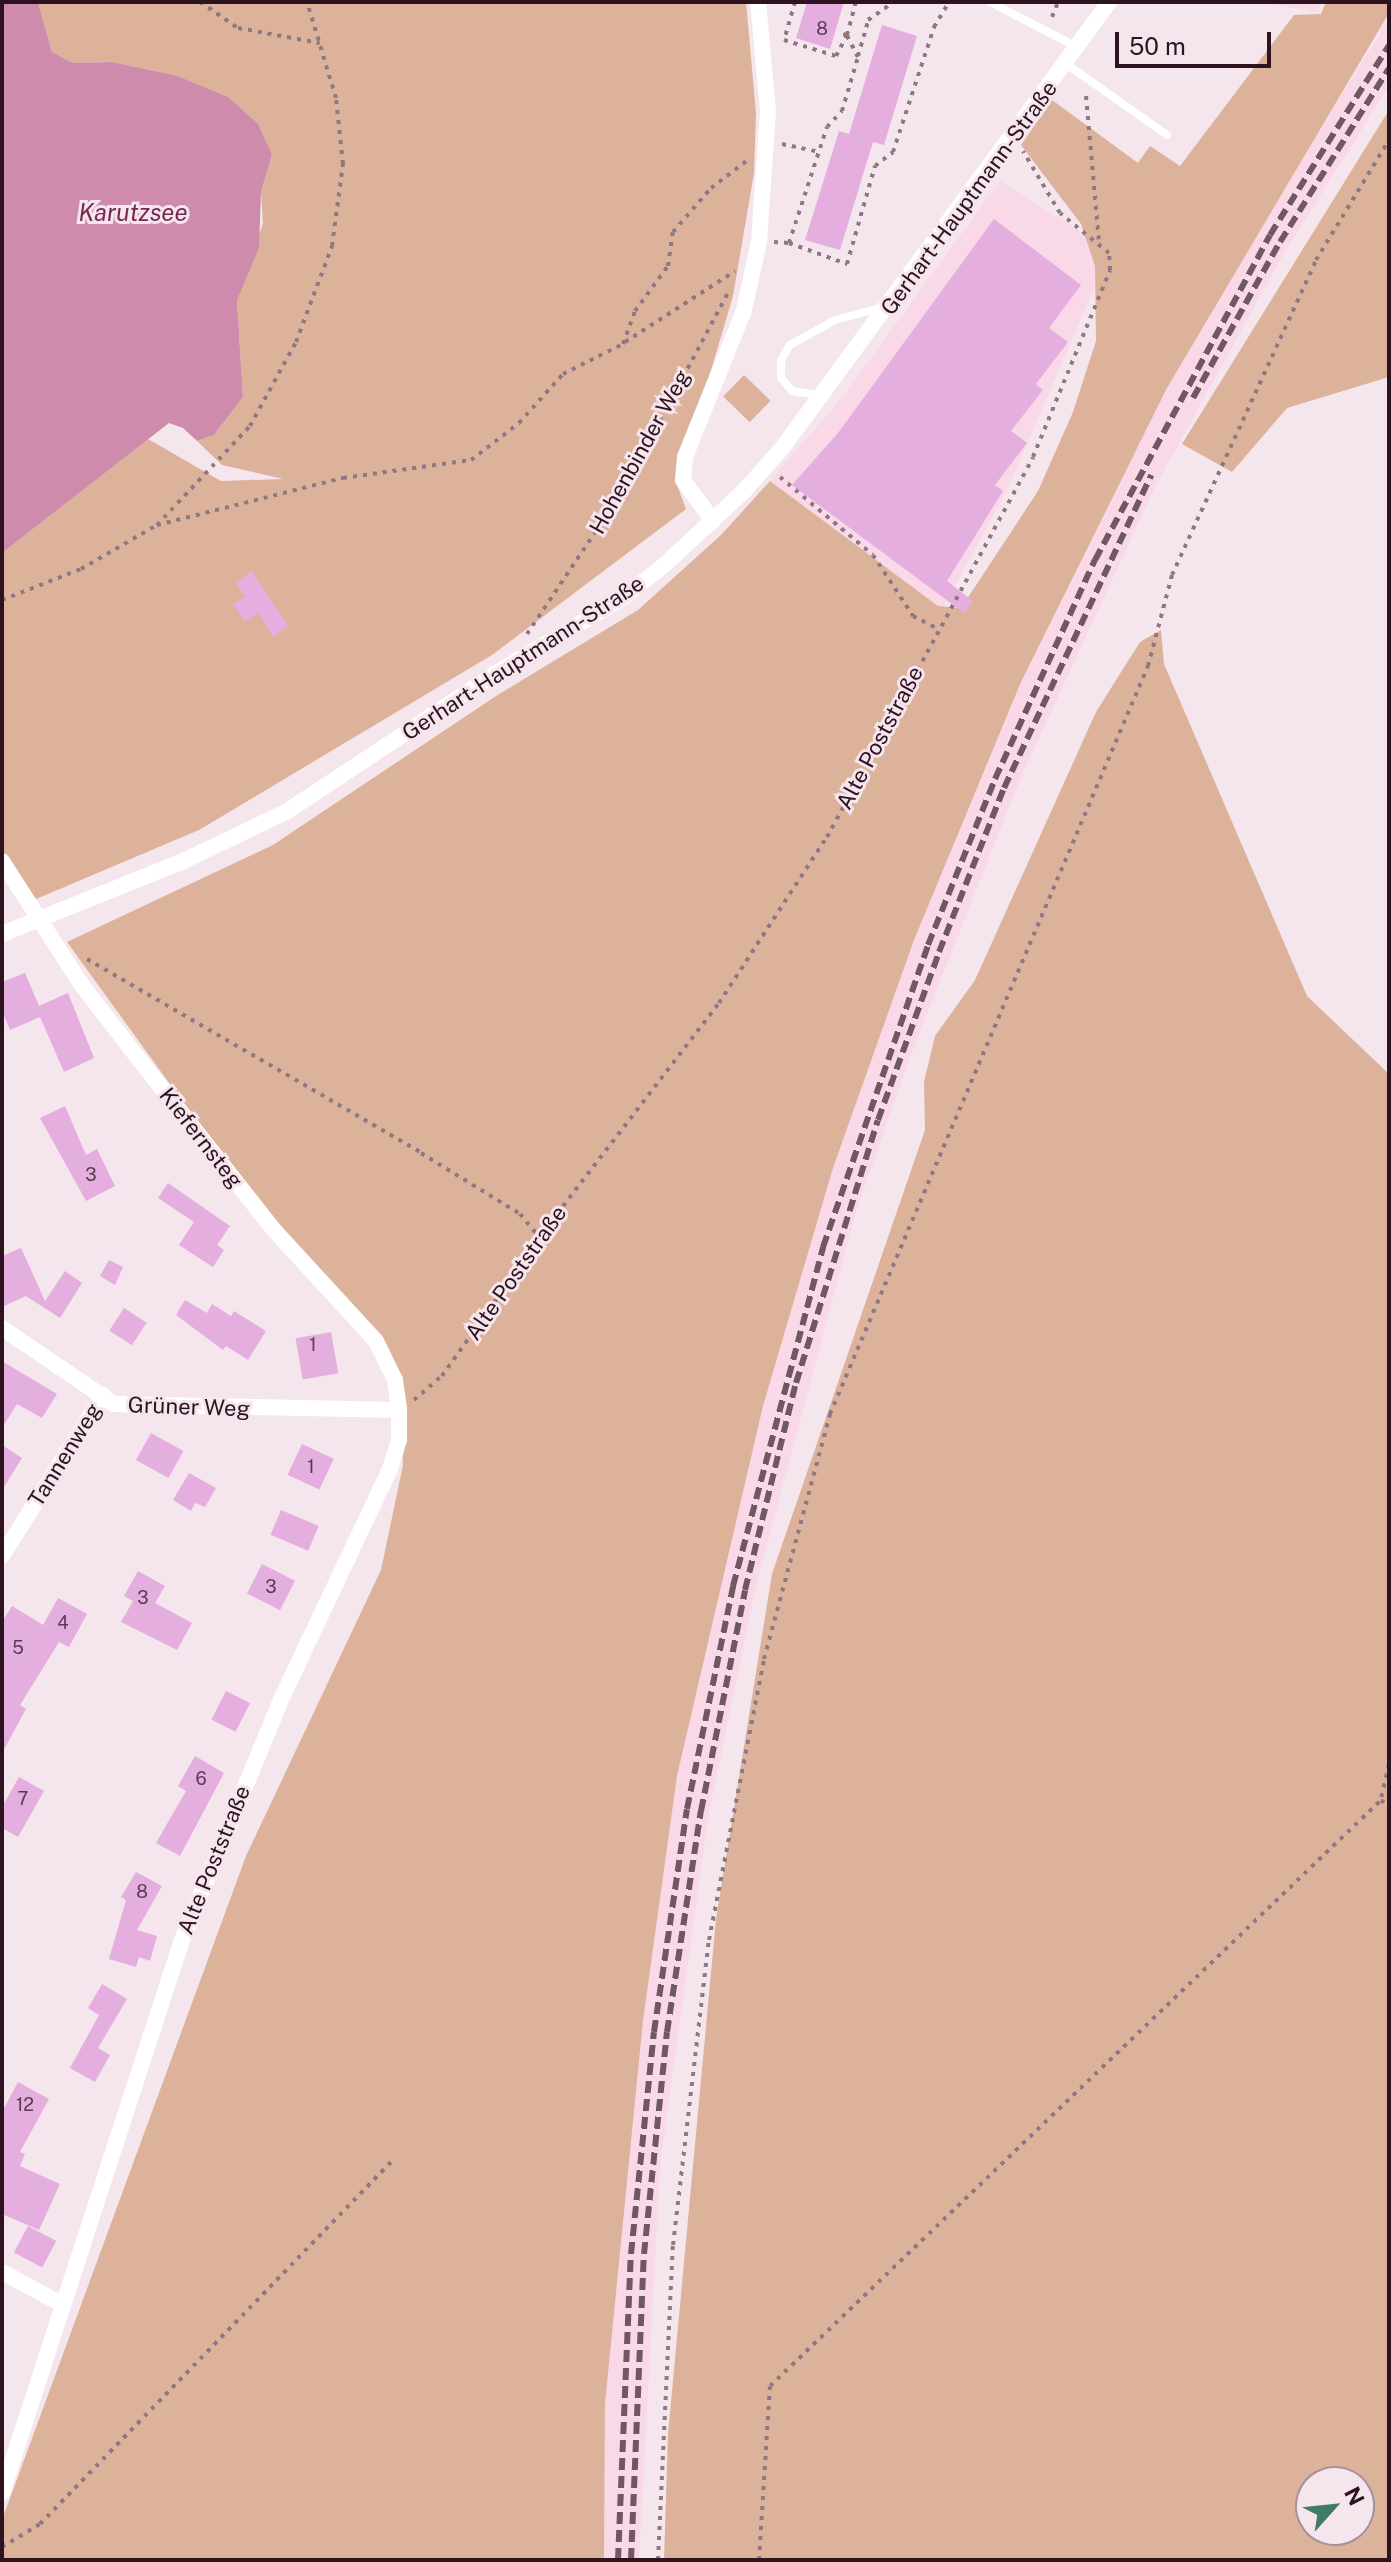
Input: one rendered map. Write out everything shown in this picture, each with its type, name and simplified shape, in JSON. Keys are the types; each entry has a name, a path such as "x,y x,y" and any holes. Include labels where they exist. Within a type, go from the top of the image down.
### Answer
{"street":[{"name":"Hohenbinder Weg","path":"713,521 683,480 685,457 744,310 759,242 768,141 758,2"},
{"name":"Gerhart-Hauptmann-Straße","path":"2,934 179,863 286,812 520,660 621,599 713,521 768,464 891,306 1109,2"},
{"name":"Kiefernsteg","path":"2,861 38,920 98,1006 273,1229 376,1341 395,1380 399,1410"},
{"name":"Grüner Weg","path":"2,1328 103,1395 132,1408 399,1410"},
{"name":"Tannenweg","path":"2,1556 103,1395"},
{"name":"Alte Poststraße","path":"2,2493 181,1943 266,1732 390,1469 399,1410"},
{"path":"2,2272 63,2305"}],"lane":[{"path":"990,2 1077,47"},
{"path":"1065,63 1167,135"},
{"path":"823,394 792,391 781,378 781,361 790,345 835,320 891,306"}],"path":[{"path":"200,2 238,28 320,43"},
{"path":"157,525 250,426 314,303 332,246 343,164 336,98 307,2"},
{"path":"795,2 784,40 836,56 847,35 853,3"},
{"path":"789,243 827,127 842,111 868,20 894,2"},
{"path":"759,242 789,243 847,264 872,169 893,152 919,63 949,2"},
{"path":"1053,17 1058,2"},
{"path":"840,33 847,35 858,57"},
{"name":"Alte Poststraße","path":"399,1410 442,1376 540,1238 719,1003 827,837 1050,421 1110,270 1109,253 1099,242 1085,78"},
{"path":"1013,139 1060,213 1099,242"},
{"path":"658,2560 673,2245 709,1940 764,1659 830,1414 1148,666 1172,575 1316,260 1389,140"},
{"path":"768,141 819,152"},
{"path":"2,600 81,569 157,525 343,478 471,460 519,423 563,374 623,344 635,311 668,266 673,232 744,159 768,160"},
{"name":"Hohenbinder Weg","path":"520,660 528,632 622,492 743,265 623,344"},
{"path":"768,464 839,531 873,555 913,616 939,629"},
{"path":"86,958 471,1183 520,1214 540,1238"},
{"path":"759,2560 770,2386 1381,1800 1389,1764"},
{"path":"1381,1800 1389,1807"},
{"path":"2,2547 40,2524 392,2161"}],"shaded area":[{"path":"38,2 746,2 756,113 754,173 733,296 677,485 686,509 492,655 199,830 29,902 2,861 2,553 148,439 221,481 283,479 222,465 197,441 214,435 243,397 237,300 263,223 261,192 272,155 111,62 73,63 52,52"},
{"path":"1266,2 1322,2 1318,12"},
{"path":"1326,2 1389,2 1389,13 1167,388 1021,682 914,940 833,1168 763,1406 677,1776 643,2021 605,2404 604,2560 2,2560 2,2520 246,1856 381,1570 403,1465 401,1412 378,1339 277,1232 67,942 273,845 496,696 638,610 721,535 770,481 938,606 961,608 1038,491 1073,412 1096,341 1095,266 1081,224 1021,145 1052,100 1138,163 1150,146 1180,166 1294,15 1321,14"},
{"path":"1389,19 1389,86 1282,257 1156,485 1021,777 912,1052 857,1208 755,1590 708,1818 660,2165 639,2560 604,2560 605,2404 643,2021 677,1776 763,1406 833,1168 914,940 1021,682 1167,388 1252,238"},
{"path":"1389,110 1389,377 1287,408 1232,472 1182,444"},
{"path":"1000,181 1094,240 1104,265 1007,491 942,609 770,481 845,394"},
{"path":"744,375 771,401 750,422 723,397"},
{"path":"1161,630 1164,664 1307,996 1389,1074 1389,2560 664,2560 668,2434 716,1919 772,1574 925,1130 924,1082 935,1036 975,980 1096,712 1140,642"}],"water":[{"name":"Karutzsee","path":"2,2 38,2 52,52 73,63 111,62 177,76 228,97 258,124 272,155 261,192 259,248 237,300 243,397 214,435 197,441 183,428 169,423 2,553"}],"building":[{"path":"807,2 844,2 830,49 796,38"},
{"path":"882,25 917,36 884,145 873,142 840,250 805,240 839,131 849,134"},
{"path":"994,219 1081,285 1049,328 1068,342 1036,384 1043,390 1011,431 1027,443 995,485 1003,491 947,581 973,601 964,613 792,485 838,433"},
{"path":"252,571 288,626 273,637 258,613 245,622 233,604 245,597 236,582"},
{"path":"25,973 39,1006 68,993 94,1058 64,1072 40,1017 10,1030 2,1011 2,982"},
{"path":"65,1106 86,1155 97,1149 115,1186 86,1201 40,1118"},
{"path":"168,1183 230,1226 217,1245 224,1250 213,1267 179,1245 194,1222 158,1198"},
{"path":"21,1248 45,1301 65,1271 82,1283 60,1318 26,1296 2,1307 2,1256"},
{"path":"109,1260 123,1267 115,1285 100,1276"},
{"path":"185,1300 207,1313 212,1304 231,1316 234,1311 266,1331 248,1360 226,1346 223,1350 176,1315"},
{"path":"124,1308 147,1323 132,1345 109,1331"},
{"path":"331,1332 338,1373 303,1380 296,1338"},
{"path":"2,1361 57,1394 42,1418 17,1404 2,1428"},
{"path":"151,1433 183,1451 168,1478 136,1460"},
{"path":"302,1444 334,1459 319,1490 288,1475"},
{"path":"2,1445 22,1458 2,1490"},
{"path":"189,1473 216,1488 205,1507 195,1503 191,1511 173,1500"},
{"path":"281,1510 319,1526 308,1551 270,1535"},
{"path":"262,1564 295,1581 280,1610 247,1593"},
{"path":"138,1571 165,1586 155,1603 192,1623 177,1650 121,1622 133,1601 124,1596"},
{"path":"58,1598 87,1614 69,1647 59,1642 20,1705 26,1709 2,1753 2,1622 12,1606 43,1625"},
{"path":"226,1691 250,1703 236,1732 211,1720"},
{"path":"195,1756 224,1773 180,1856 156,1843 186,1791 178,1786"},
{"path":"19,1777 44,1791 18,1837 2,1828 2,1807"},
{"path":"136,1872 162,1886 137,1930 157,1936 150,1961 139,1957 136,1967 109,1959 126,1900 121,1897"},
{"path":"102,1984 127,1999 98,2048 110,2055 95,2082 70,2068 99,2015 88,2008"},
{"path":"18,2082 49,2099 20,2152 25,2154 20,2166 60,2184 39,2230 2,2214 2,2112"},
{"path":"28,2226 56,2241 42,2268 14,2252"}],"railway":[{"path":"618,2560 631,2254 654,2032 687,1809 733,1586 823,1247 928,945 995,779 1095,560 1270,235 1389,45"},
{"path":"1193,398 1280,242 1389,68"},
{"path":"631,2560 644,2254 667,2032 701,1811 745,1590 796,1383 878,1120 939,952 1004,788 1151,475"}]}
